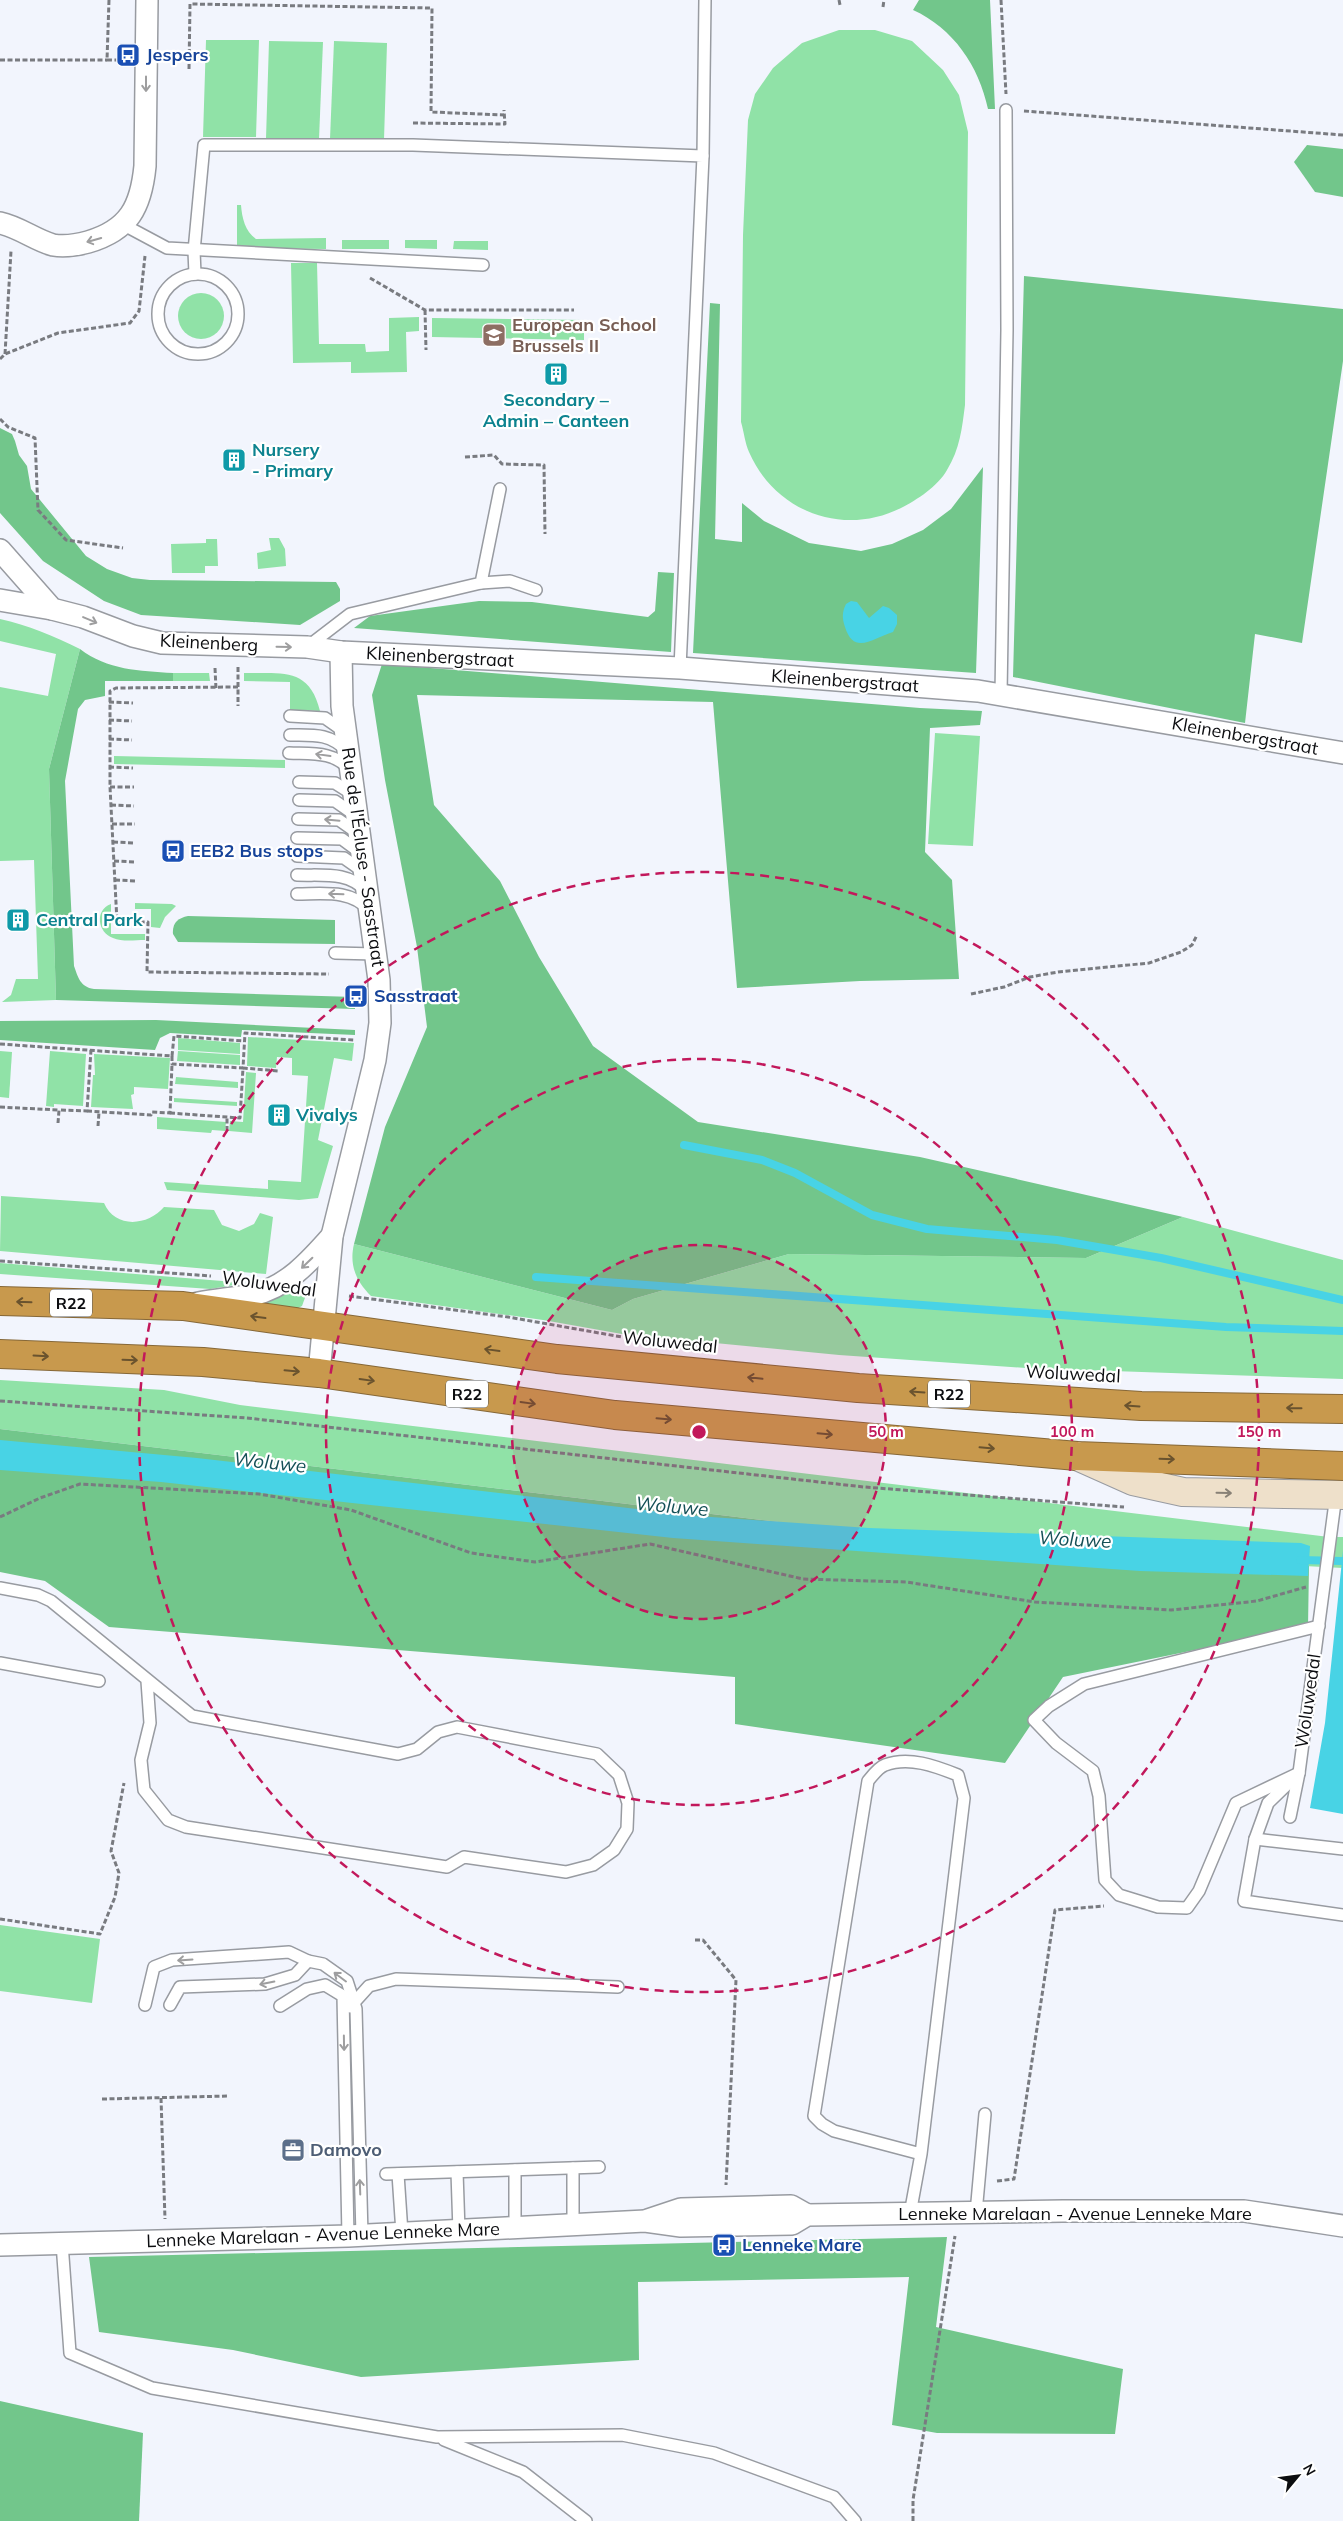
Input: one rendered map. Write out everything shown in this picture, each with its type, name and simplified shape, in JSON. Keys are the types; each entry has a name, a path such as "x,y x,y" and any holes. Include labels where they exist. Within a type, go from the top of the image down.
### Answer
{"highway":[{"name":"R22","path":"0,1301 183,1306"},
{"name":"Woluwedal","path":"183,1306 557,1359 858,1388 1142,1406 1343,1409"},
{"name":"Woluwedal","path":"0,1354 203,1362 318,1373 615,1415 1077,1456 1343,1466"}],"main road":[{"name":"Woluwedal","path":"1077,1456 1132,1481 1183,1492 1340,1495"}],"street":[{"path":"0,223 54,245 75,246 102,238 124,225 135,210 143,188 146,166 147,0"},
{"path":"0,550 52,609"},
{"name":"Kleinenberg","path":"0,600 52,609 83,617 133,636 162,643 307,647 342,652"},
{"name":"Kleinenbergstraat","path":"342,652 680,668 1002,694 1343,753"},
{"name":"Rue de l'Écluse - Sasstraat","path":"324,1327 332,1236 375,1060 380,1023 376,954 342,706 342,652"},
{"name":"Rue de l'Écluse - Sasstraat","path":"183,1306 253,1295 278,1285 310,1261 332,1236"},
{"path":"318,1373 324,1327"},
{"name":"Lenneke Marelaan - Avenue Lenneke Mare","path":"645,2221 681,2209 791,2206 807,2216"},
{"name":"Lenneke Marelaan - Avenue Lenneke Mare","path":"0,2245 355,2236 645,2221 682,2226 792,2224 807,2216 967,2213 1244,2211 1343,2226"}],"lane":[{"path":"680,668 702,156 705,0"},
{"path":"1002,694 1007,320 1006,110"},
{"path":"195,274 194,251 204,145 413,145 702,156"},
{"path":"124,225 167,248 194,251 331,256 483,265"},
{"path":"195,274 208,275 225,286 237,302 236,328 230,340 220,349 208,354 195,355 182,352 167,339 158,322 158,308 162,295 182,277 195,274"},
{"path":"481,583 500,489"},
{"path":"307,647 350,614 481,583 510,580 536,590"},
{"path":"290,716 325,718 338,724 349,752"},
{"path":"290,735 326,736 339,742 349,752"},
{"path":"289,753 321,754 334,757 349,752"},
{"path":"299,782 335,783 348,790 354,797"},
{"path":"296,894 348,895 360,902 364,864 348,808 336,801 298,800"},
{"path":"297,875 347,877 359,883 364,864 351,827 339,820 298,819"},
{"path":"297,838 342,840 354,846 364,864"},
{"path":"297,856 344,858 356,864 364,864"},
{"path":"335,952 376,954"},
{"name":"Woluwedal","path":"1290,1817 1299,1773 1329,1548 1340,1495"},
{"path":"0,1588 38,1595 51,1601 192,1716 398,1754 417,1749 438,1732 457,1727 597,1754 618,1775 628,1803 626,1829 614,1850 592,1866 566,1872 464,1857 447,1867 186,1827 168,1820 144,1790 141,1760 150,1723 147,1681"},
{"path":"1299,1773 1236,1803 1199,1891 1187,1908 1158,1907 1120,1895 1105,1880 1100,1796 1093,1771 1056,1743 1034,1720 1048,1706 1084,1684 1319,1626"},
{"path":"0,1663 99,1681"},
{"path":"910,2214 921,2154 964,1798 958,1775 938,1767 914,1761 883,1765 868,1781 814,2116 822,2124 834,2130 921,2154"},
{"path":"1299,1773 1268,1802 1255,1839 1244,1901 1343,1915"},
{"path":"1255,1839 1343,1849"},
{"path":"145,2006 154,1967 172,1960 289,1952 308,1961 323,1964 347,1981 356,2008 355,2236"},
{"path":"170,2005 180,1987 265,1984 296,1976 308,1961"},
{"path":"343,2017 369,1986 396,1979 618,1987"},
{"path":"280,2006 306,1989 325,1985 343,1996 355,2236"},
{"path":"967,2213 979,2183 985,2114"},
{"path":"402,2233 392,2174 599,2167"},
{"path":"573,2168 573,2225"},
{"path":"515,2170 515,2228"},
{"path":"458,2172 459,2231"},
{"path":"62,2243 70,2353 152,2388 437,2437 622,2435 714,2453 834,2497 855,2521"},
{"path":"437,2437 523,2472 586,2521"}],"path":[{"path":"107,60 109,0"},
{"path":"839,0 840,5"},
{"path":"882,7 884,0"},
{"path":"1002,0 1006,110 1343,134"},
{"path":"189,69 190,4 432,8 431,112 504,115"},
{"path":"0,60 125,60"},
{"path":"413,123 505,124 504,110"},
{"path":"0,359 5,354 58,333 130,323 139,311 147,237"},
{"path":"5,354 12,250"},
{"path":"365,275 425,310 574,310"},
{"path":"425,310 426,350"},
{"path":"0,419 8,427 35,438 38,510 66,540 123,548"},
{"path":"465,457 494,455 502,464 544,465 544,534"},
{"path":"238,666 238,706"},
{"path":"216,667 216,689"},
{"path":"238,687 216,689 114,688 110,693 109,767 117,922 148,922 147,972 329,974"},
{"path":"109,702 133,703"},
{"path":"109,720 132,721"},
{"path":"109,739 132,740"},
{"path":"109,767 133,768"},
{"path":"110,787 134,787"},
{"path":"111,805 134,806"},
{"path":"112,824 134,824"},
{"path":"113,842 136,843"},
{"path":"114,861 136,862"},
{"path":"115,880 137,880"},
{"path":"970,994 1004,987 1040,975 1149,963 1181,952 1192,945 1197,935"},
{"path":"0,1107 151,1115 152,1112 240,1118 245,1033 358,1041"},
{"path":"170,1113 174,1036 244,1040"},
{"path":"0,1044 172,1056"},
{"path":"87,1111 91,1050"},
{"path":"172,1064 279,1071"},
{"path":"58,1123 59,1110"},
{"path":"98,1126 99,1112"},
{"path":"227,1117 227,1131"},
{"name":"Woluwedal","path":"0,1261 212,1276"},
{"name":"Woluwedal","path":"326,1292 508,1317 626,1337"},
{"path":"0,1401 247,1418 864,1487 1129,1507"},
{"path":"0,1517 40,1498 80,1484 259,1494 351,1510 471,1553 535,1562 650,1544 803,1579 906,1582 1035,1602 1171,1610 1257,1601 1324,1582"},
{"path":"0,1919 100,1934 114,1897 119,1873 112,1851 123,1783"},
{"path":"979,2183 1014,2179 1055,1910 1140,1902"},
{"path":"695,1940 703,1940 736,1980 726,2208"},
{"path":"102,2099 228,2096"},
{"path":"161,2098 165,2240"},
{"path":"913,2521 914,2500 967,2213"}],"green space":[{"path":"919,0 990,0 995,109 988,109 978,78 962,50 940,27 913,10"},
{"path":"839,30 875,30 912,41 943,70 959,95 968,132 965,405 958,446 943,476 920,497 901,508 879,516 856,520 834,519 813,513 793,504 776,490 761,473 749,452 741,422 743,235 748,120 755,94 773,68 802,43"},
{"path":"206,40 259,40 256,137 203,137"},
{"path":"269,41 323,42 319,139 266,139"},
{"path":"334,41 387,43 384,139 330,139"},
{"path":"1307,145 1343,149 1343,197 1315,192 1294,162"},
{"path":"237,205 241,205 245,224 249,232 256,239 326,238 326,249 237,248"},
{"path":"342,240 389,240 389,249 342,249"},
{"path":"405,240 437,240 437,249 405,248"},
{"path":"454,241 488,241 488,250 453,249"},
{"path":"291,263 317,263 319,344 365,344 366,352 389,351 389,318 419,317 419,331 406,332 407,372 351,373 351,362 293,363"},
{"path":"1024,276 1343,309 1343,361 1302,643 1255,634 1245,723 1013,677"},
{"path":"201,293 214,297 220,303 224,316 220,329 214,335 201,339 188,335 182,329 178,316 182,303 188,297"},
{"path":"710,303 720,304 715,539 742,542 742,503 764,521 809,543 861,551 892,544 923,530 951,509 983,467 976,673 693,653"},
{"path":"432,318 584,320 584,340 432,337"},
{"path":"0,428 12,434 19,455 27,466 31,489 86,556 107,569 132,578 150,580 336,582 340,589 340,601 300,625 141,615 104,601 43,561 0,513"},
{"path":"269,538 279,538 285,549 286,566 258,569 257,553 271,550"},
{"path":"206,539 217,539 218,566 205,566 205,573 172,573 171,544 206,543"},
{"path":"658,572 674,573 671,652 354,628 370,616 479,601 532,602 648,617 655,611"},
{"path":"0,619 41,631 80,649 49,769 56,1000 2,1002 11,995 16,979 38,979 34,860 0,861 0,687 48,696 56,654 0,641"},
{"path":"80,649 101,661 124,668 173,673 173,681 105,681 105,696 85,700 78,709 65,781 74,966 80,981 89,988 94,989 355,997 355,1009 56,1000 49,769"},
{"path":"382,664 920,708 982,711 980,725 930,728 925,852 952,880 959,979 860,981 737,988 713,702 417,695 434,805 500,881 539,957 593,1046 698,1122 920,1157 1183,1217 1086,1258 789,1254 633,1299 612,1310 354,1244 385,1127 427,1027 417,947 385,780 372,695"},
{"path":"173,673 209,673 210,681 173,681"},
{"path":"244,673 281,674 301,679 309,686 315,696 320,711 290,710 290,682 244,681"},
{"path":"935,733 980,736 973,846 928,844"},
{"path":"114,756 285,760 285,768 114,764"},
{"path":"135,903 172,904 176,906 165,917 160,928 151,927 151,909 135,909"},
{"path":"111,904 111,934 145,934 145,940 117,939 104,931 101,927 100,916 102,911"},
{"path":"188,916 335,920 335,944 178,942 173,934 175,924 181,918"},
{"path":"156,1020 355,1030 355,1035 242,1030 241,1037 170,1033 160,1038 155,1050 0,1040 0,1021"},
{"path":"248,1037 354,1043 352,1061 334,1058 318,1140 333,1146 318,1198 299,1200 167,1190 164,1182 268,1189 268,1180 301,1182 308,1076 292,1075 292,1058 277,1057 276,1068 247,1066"},
{"path":"178,1038 240,1043 240,1054 178,1050"},
{"path":"0,1051 12,1052 9,1098 0,1097"},
{"path":"50,1051 86,1054 83,1106 54,1104 54,1107 46,1106"},
{"path":"178,1051 240,1055 240,1065 177,1061"},
{"path":"94,1054 170,1058 168,1089 134,1087 134,1094 131,1095 133,1109 91,1107 93,1075 95,1075"},
{"path":"246,1072 256,1073 252,1133 229,1131 230,1121 243,1122"},
{"path":"176,1077 238,1082 238,1088 175,1084"},
{"path":"174,1098 237,1102 237,1106 174,1102"},
{"path":"157,1117 226,1122 225,1131 212,1130 211,1133 157,1129"},
{"path":"1,1196 104,1203 116,1217 132,1222 149,1218 164,1207 214,1210 222,1225 239,1231 254,1224 260,1213 273,1217 266,1274 0,1251"},
{"path":"1183,1217 1343,1260 1343,1379 1026,1368 839,1355 622,1334 543,1320 371,1296 361,1284 355,1272 352,1259 354,1244 612,1310 633,1299 789,1254 1086,1258"},
{"path":"0,1263 247,1283 210,1289 0,1274"},
{"path":"286,1291 306,1295 302,1306 296,1309 265,1304 267,1300"},
{"path":"0,1380 164,1390 240,1405 1329,1537 1343,1537 1343,1568 1030,1552 0,1429"},
{"path":"0,1429 1030,1552 1309,1566 1308,1627 1063,1677 1005,1763 735,1724 735,1677 109,1627 45,1581 0,1572"},
{"path":"0,1925 100,1939 92,2003 0,1991"},
{"path":"947,2237 936,2327 1123,2369 1115,2434 937,2433 892,2425 909,2277 638,2282 639,2360 361,2377 233,2350 99,2332 89,2257"},
{"path":"0,2401 143,2433 139,2521 0,2521"}],"water":[{"path":"851,601 857,602 869,618 883,606 889,608 897,615 897,624 893,632 865,643 853,641 845,627 843,618 846,604"},
{"path":"0,1440 197,1458 697,1516 869,1528 1301,1543 1310,1546 1308,1576 1140,1571 673,1538 161,1482 0,1470"},
{"path":"1343,1551 1343,1814 1310,1808 1325,1723"}],"waterway":[{"path":"684,1145 762,1160 795,1173 872,1215 927,1229 1057,1240 1161,1258 1343,1300"},
{"path":"536,1277 1226,1327 1343,1331"},
{"name":"Woluwe","path":"1300,1560 1343,1561"}],"place":[{"name":"Jespers","path":"128,55"},
{"name":"European School Brussels II","path":"494,335"},
{"name":"Secondary – Admin – Canteen","path":"556,374"},
{"name":"Nursery - Primary","path":"234,460"},
{"name":"EEB2 Bus stops","path":"173,851"},
{"name":"Central Park","path":"18,920"},
{"name":"Sasstraat","path":"356,996"},
{"name":"Vivalys","path":"279,1115"},
{"name":"Damovo","path":"293,2150"},
{"name":"Lenneke Mare","path":"724,2245"}]}
